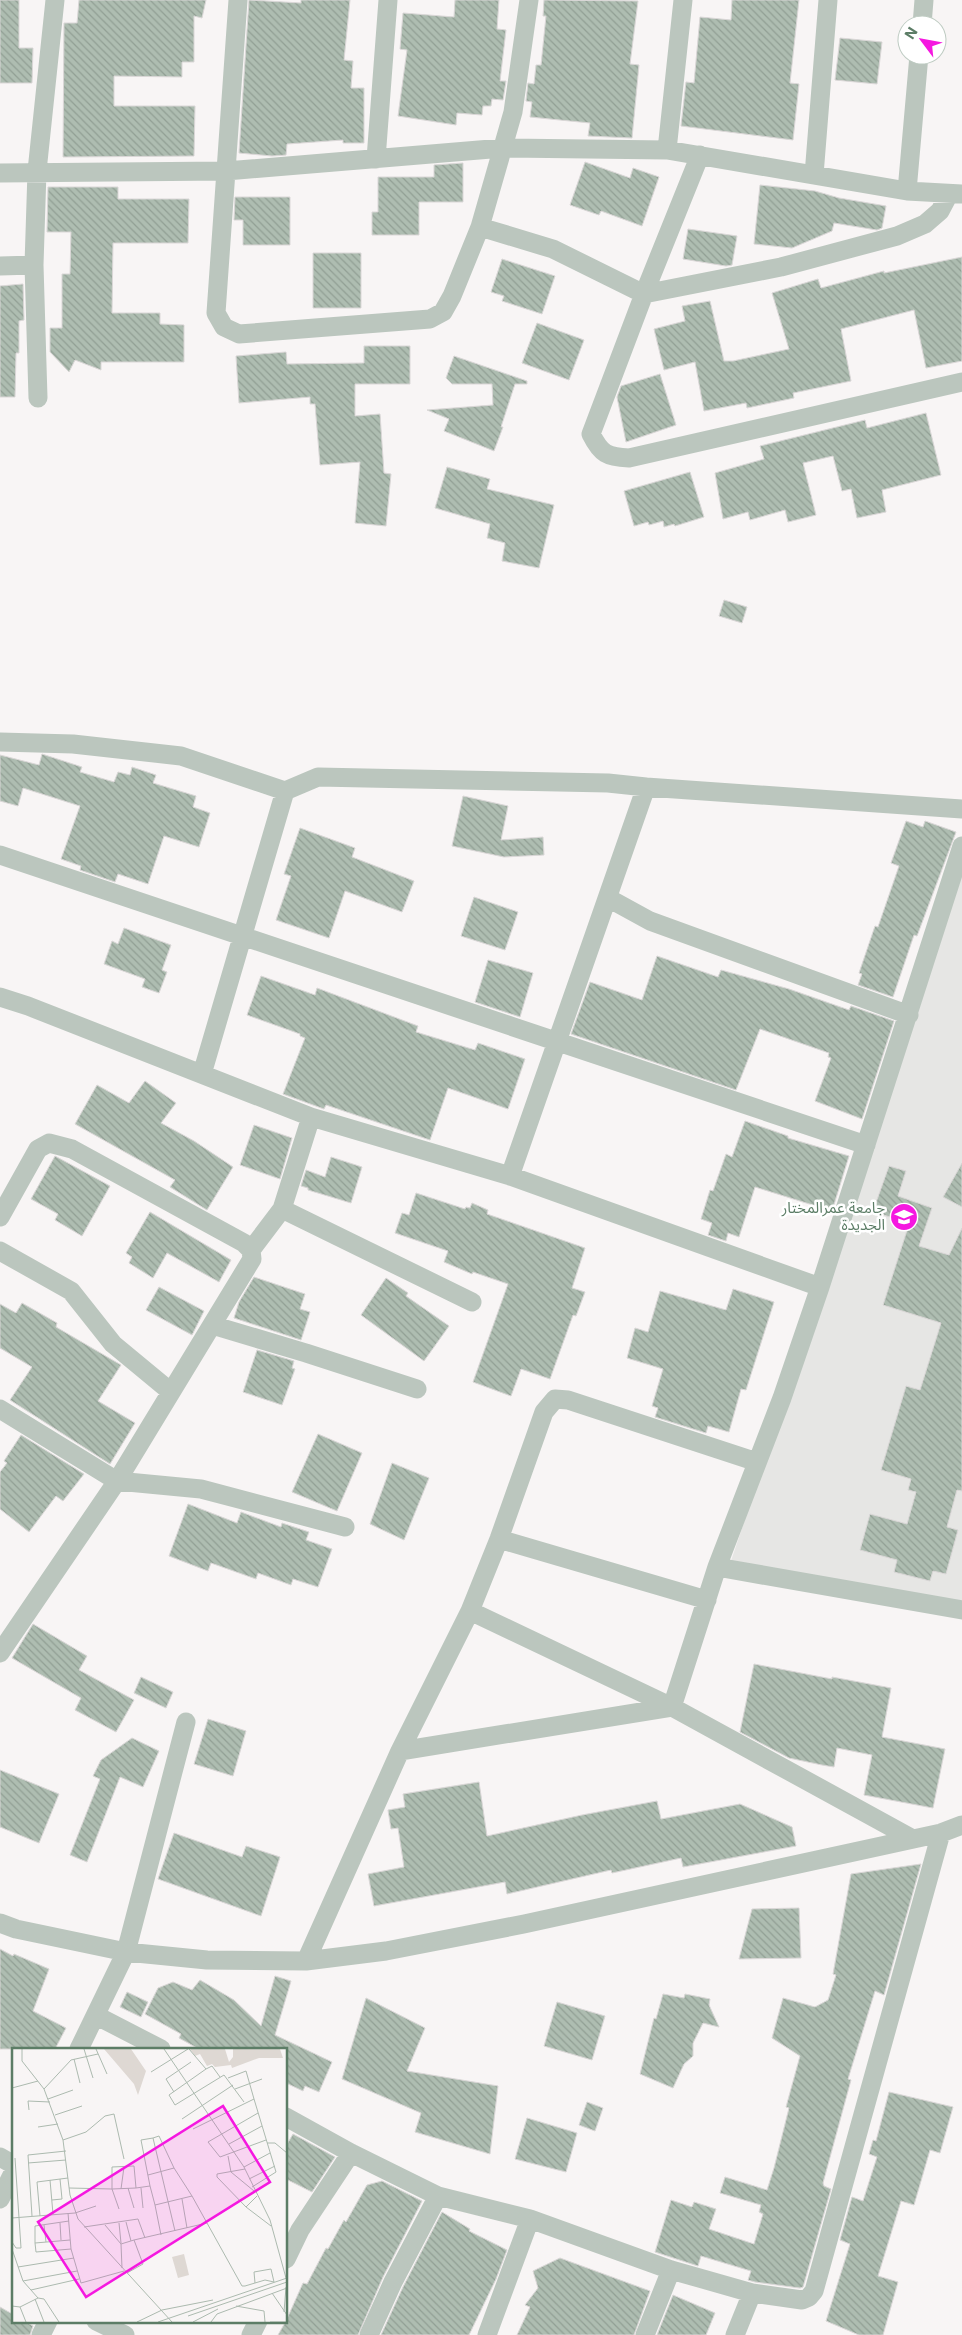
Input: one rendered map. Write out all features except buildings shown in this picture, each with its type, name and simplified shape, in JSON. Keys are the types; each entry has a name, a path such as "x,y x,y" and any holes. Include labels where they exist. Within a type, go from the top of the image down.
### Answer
{"street":[{"path":"38,398 34,265 37,171 55,0"},
{"path":"238,0 216,313 224,327 239,334 430,319 443,312 480,228 503,148 518,90 529,0"},
{"path":"376,159 388,0"},
{"path":"668,150 683,0"},
{"path":"814,175 828,0"},
{"path":"923,15 924,0"},
{"path":"907,191 918,65"},
{"path":"0,173 37,171 226,171 503,148 668,150 907,191 955,194"},
{"path":"700,155 644,294 591,434 599,450 612,458 629,458 962,382"},
{"path":"480,228 553,250 644,294 781,266 898,236 925,224 955,194"},
{"path":"0,266 34,265"},
{"path":"0,742 73,744 181,756 285,791 318,777 608,783 962,809"},
{"path":"510,1176 646,787"},
{"path":"202,1074 285,791"},
{"path":"672,1707 717,1567 820,1287 962,846"},
{"path":"0,855 866,1145"},
{"path":"608,898 650,922 909,1015"},
{"path":"0,998 28,1006 311,1118 510,1176 820,1287"},
{"path":"251,1250 282,1208 311,1118"},
{"path":"0,1217 38,1149 49,1143 72,1149 244,1243 251,1250 252,1259 117,1481 0,1653"},
{"path":"282,1208 472,1302"},
{"path":"0,1252 70,1291 113,1344 171,1392"},
{"path":"212,1325 306,1352 417,1389"},
{"path":"306,1961 400,1751 470,1611 499,1539 544,1412 555,1399 568,1400 757,1462"},
{"path":"0,1409 117,1481 201,1489 345,1527"},
{"path":"499,1539 707,1600"},
{"path":"717,1567 962,1610"},
{"path":"470,1611 672,1707 913,1839"},
{"path":"400,1751 672,1707"},
{"path":"80,2048 97,2016 126,1952 186,1722"},
{"path":"0,1923 16,1929 126,1952 207,1960 306,1961 386,1951 524,1924 941,1833 962,1825"},
{"path":"288,2118 351,2153 438,2196 530,2219 671,2270 752,2293 802,2300 809,2297 814,2291 941,1833"},
{"path":"97,2016 159,2048"},
{"path":"288,2250 293,2226 351,2153"},
{"path":"0,2158 12,2164"},
{"path":"0,2198 12,2176"},
{"path":"369,2335 393,2282 438,2196"},
{"path":"487,2335 530,2219"},
{"path":"645,2335 671,2270"},
{"path":"735,2335 752,2293"},
{"path":"41,2335 48,2322"},
{"path":"98,2322 125,2335"},
{"path":"252,2335 258,2322"}],"shaded area":[{"name":"جامعة عمرالمختار الجديدة","path":"962,873 962,1606 731,1561"}],"place":[{"name":"جامعة عمرالمختار الجديدة","path":"904,1217"}]}
